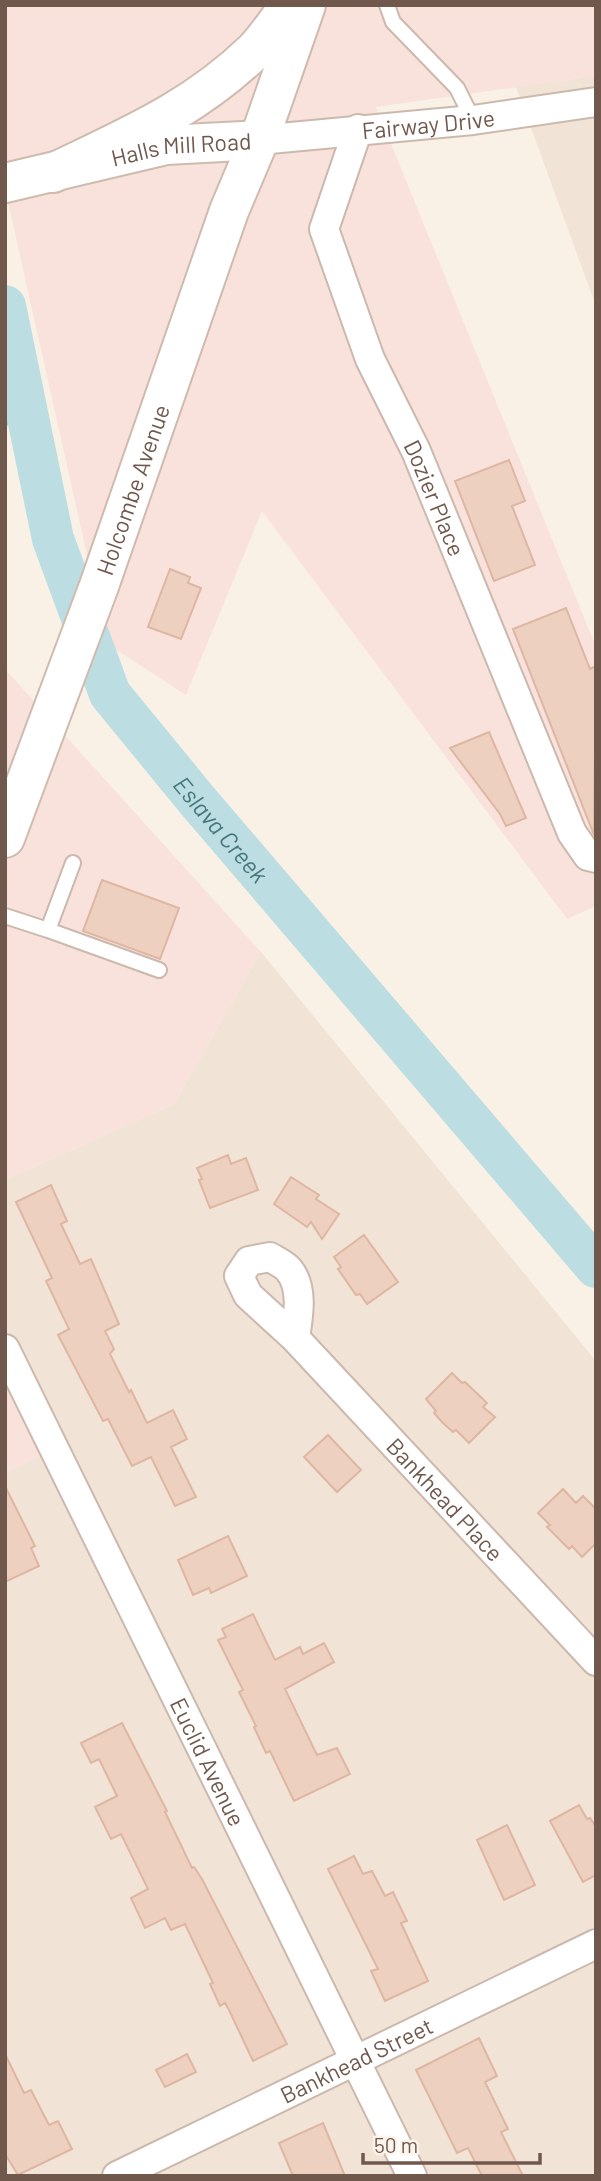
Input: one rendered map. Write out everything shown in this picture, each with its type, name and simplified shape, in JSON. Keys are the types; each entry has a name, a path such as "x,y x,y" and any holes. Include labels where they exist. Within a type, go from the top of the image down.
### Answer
{"street":[{"path":"53,173 175,113 213,87 256,50 290,5"},
{"name":"Halls Mill Road","path":"5,183 166,145 260,140 306,5"},
{"name":"Fairway Drive","path":"260,140 473,120 596,102"},
{"name":"Dozier Place","path":"358,129 324,229 370,359 416,451 572,833 588,856 596,858"},
{"name":"Holcombe Avenue","path":"5,838 99,586 229,211 260,140"},
{"name":"Bankhead Place","path":"295,1338 596,1661"},
{"name":"Euclid Avenue","path":"5,1349 354,2063 412,2176"},
{"name":"Bankhead Street","path":"117,2176 596,1944"}],"lane":[{"path":"387,5 393,22 457,88 473,120"},
{"path":"48,930 73,863"},
{"path":"5,916 159,970"}],"shaded area":[{"path":"5,5 596,5 596,76 376,107 596,647 596,906 567,919 262,511 186,695 107,644 5,189"},
{"path":"596,76 596,306 516,87"},
{"path":"5,669 261,952 174,1104 5,1180"},
{"path":"261,952 596,1361 596,2176 5,2176 5,1473 48,1452 5,1367 5,1180 174,1104"},
{"path":"5,1367 48,1452 5,1473"}],"building":[{"path":"509,460 525,501 512,506 535,565 494,581 455,481"},
{"path":"170,569 190,577 188,583 201,588 181,639 148,627"},
{"path":"566,608 590,669 596,666 594,835 513,629"},
{"path":"489,732 526,818 506,826 500,814 450,748"},
{"path":"102,880 179,908 160,959 83,931"},
{"path":"228,1155 231,1164 246,1158 258,1190 210,1208 197,1168"},
{"path":"291,1177 319,1195 316,1199 339,1214 322,1239 311,1222 307,1227 274,1204"},
{"path":"51,1185 67,1221 61,1224 80,1264 91,1259 119,1324 105,1331 114,1349 110,1354 129,1392 131,1390 147,1423 173,1410 187,1439 171,1447 196,1497 175,1506 151,1457 132,1466 108,1419 103,1421 58,1335 69,1329 46,1281 52,1278 16,1202"},
{"path":"364,1235 398,1282 367,1304 360,1294 356,1295 338,1269 341,1267 334,1257"},
{"path":"452,1373 487,1403 483,1407 495,1417 469,1443 456,1430 453,1432 443,1423 426,1399"},
{"path":"328,1435 361,1470 337,1492 304,1457"},
{"path":"5,1486 35,1546 31,1548 39,1566 5,1582"},
{"path":"563,1489 576,1503 583,1496 596,1509 596,1543 582,1557 572,1546 569,1549 547,1527 550,1525 538,1513"},
{"path":"228,1536 247,1576 211,1593 209,1588 193,1595 178,1560"},
{"path":"253,1614 275,1660 300,1647 303,1654 324,1643 334,1662 285,1689 317,1755 337,1748 350,1774 294,1801 270,1751 266,1753 239,1692 243,1690 218,1640 226,1637 222,1629"},
{"path":"122,1723 167,1811 165,1812 192,1868 194,1867 202,1879 287,2044 253,2061 225,2003 220,2006 210,1984 213,1983 185,1924 171,1930 165,1918 145,1928 131,1898 148,1889 121,1834 111,1839 95,1807 117,1796 99,1759 91,1763 81,1743"},
{"path":"579,1805 587,1819 590,1818 596,1827 596,1875 583,1882 550,1821"},
{"path":"507,1825 535,1885 504,1900 477,1840"},
{"path":"354,1856 363,1874 372,1871 385,1896 393,1892 407,1921 401,1923 428,1981 385,2001 371,1971 378,1969 328,1869"},
{"path":"479,2038 497,2076 485,2082 508,2129 501,2132 523,2176 482,2176 468,2148 457,2153 416,2070"},
{"path":"5,2054 24,2093 31,2090 49,2125 58,2121 72,2149 18,2175 5,2154"},
{"path":"187,2054 196,2072 165,2087 156,2070"},
{"path":"323,2123 345,2176 293,2176 279,2143"}],"waterway":[{"name":"Eslava Creek","path":"5,306 53,539 110,694 196,799 596,1267"},
{"path":"5,423 25,408"}]}
